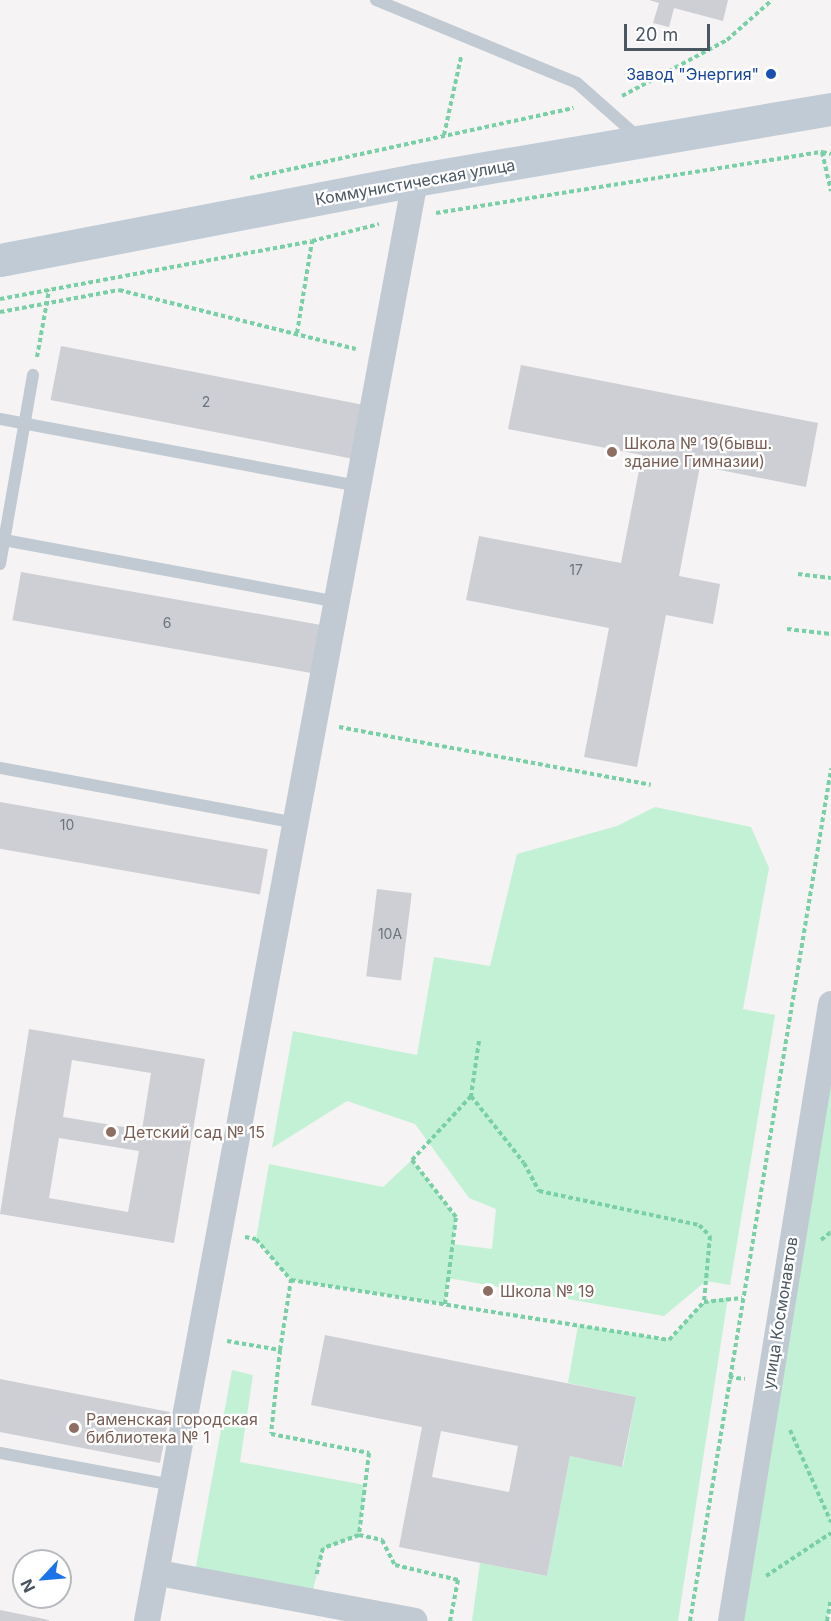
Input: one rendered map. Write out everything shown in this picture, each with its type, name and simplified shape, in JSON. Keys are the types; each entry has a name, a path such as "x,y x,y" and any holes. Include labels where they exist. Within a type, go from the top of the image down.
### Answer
{"main road":[{"name":"Коммунистическая улица","path":"0,260 415,180 831,109"}],"street":[{"path":"147,1621 159,1573 415,180"},
{"name":"улица Космонавтов","path":"733,1609 831,1004"},
{"path":"159,1573 415,1621"}],"lane":[{"path":"376,0 576,83 644,142"},
{"path":"0,564 33,375"},
{"path":"0,419 359,486"},
{"path":"4,540 337,602"},
{"path":"0,768 297,824"},
{"path":"0,1453 175,1485"}],"path":[{"path":"245,179 619,98 727,39 772,0"},
{"path":"444,135 465,37"},
{"path":"822,152 831,191"},
{"path":"297,333 312,241"},
{"path":"33,375 50,290"},
{"path":"0,312 119,290 297,333 382,357"},
{"path":"798,574 831,579"},
{"path":"787,629 831,634"},
{"path":"315,723 651,785"},
{"path":"690,1621 831,769"},
{"path":"445,1304 456,1217 412,1160 471,1096 479,1041"},
{"path":"221,1233 256,1239 291,1280 669,1340 704,1302 711,1236 699,1225 539,1191 524,1162 471,1096"},
{"path":"291,1280 280,1350 271,1434 369,1453 359,1535"},
{"path":"704,1302 742,1298"},
{"path":"202,1337 280,1350"},
{"path":"733,1609 831,1533"},
{"path":"310,1602 323,1548 359,1535 382,1540 395,1565 458,1580 450,1621"},
{"path":"826,1621 831,1599"}],"green space":[{"path":"655,807 751,827 769,868 743,1009 775,1015 730,1285 706,1281 664,1316 448,1278 445,1304 291,1280 256,1239 269,1164 383,1187 412,1160 456,1217 453,1244 492,1249 496,1209 469,1198 415,1124 347,1101 272,1148 293,1031 417,1055 434,957 490,966 517,854 617,826"},
{"path":"831,1008 831,1599 827,1621 731,1621"},
{"path":"728,1297 678,1621 472,1621 480,1563 547,1576 570,1456 623,1466 636,1397 568,1383 578,1325 669,1340 704,1302"},
{"path":"232,1370 253,1375 240,1462 365,1485 359,1535 323,1549 310,1602 194,1577"}],"building":[{"path":"649,0 728,0 723,21 674,8 669,27 653,23 659,3"},
{"path":"61,346 361,404 351,458 51,400"},
{"path":"521,365 818,423 806,487 700,466 679,576 720,584 713,624 666,615 637,767 584,757 609,628 466,600 479,536 621,563 642,455 508,429"},
{"path":"21,572 322,625 314,673 12,620"},
{"path":"0,802 268,849 260,895 0,849"},
{"path":"377,889 412,893 401,981 366,976"},
{"path":"29,1029 205,1059 174,1243 0,1214","holes":["72,1060 151,1073 142,1130 63,1117","59,1138 139,1151 128,1212 49,1198"]},
{"path":"325,1335 636,1397 622,1467 570,1456 547,1576 399,1547 422,1427 311,1405","holes":["441,1431 518,1446 509,1492 432,1477"]},
{"path":"0,1379 170,1412 160,1463 0,1432"},
{"path":"0,1610 49,1620 49,1621 0,1621"}],"place":[{"name":"Завод \"Энергия\"","path":"771,74"},
{"name":"Школа № 19(бывш. здание Гимназии)","path":"612,452"},
{"name":"Детский сад № 15","path":"111,1132"},
{"name":"Школа № 19","path":"488,1291"},
{"name":"Раменская городская библиотека № 1","path":"74,1428"}]}
